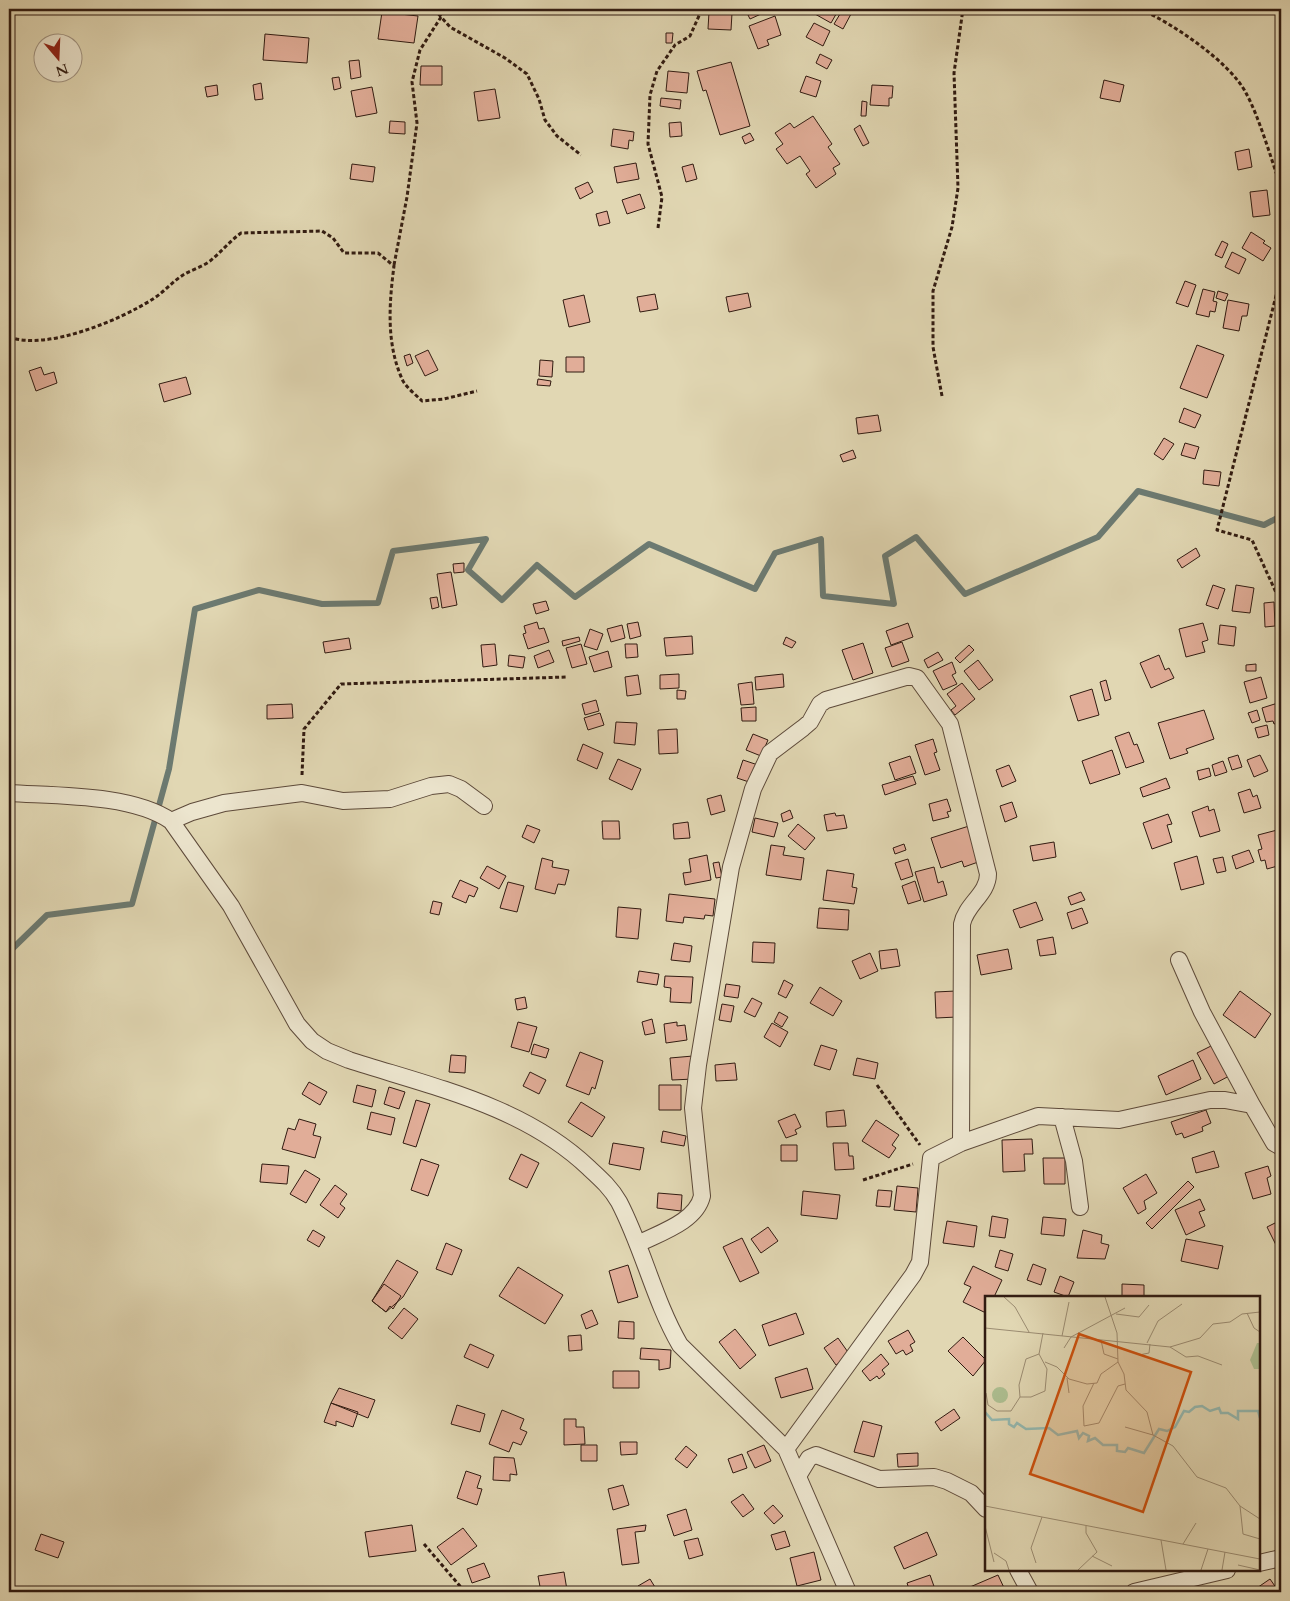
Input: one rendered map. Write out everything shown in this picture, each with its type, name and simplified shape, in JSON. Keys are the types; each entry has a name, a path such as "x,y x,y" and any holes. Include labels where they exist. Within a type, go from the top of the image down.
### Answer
{"street":[{"path":"638,1244 691,1216 700,1206 702,1196 693,1121 698,1064 731,867 753,789 766,762 776,747 810,722 820,704 826,700 909,676 917,678 950,724 988,874 988,884 964,914 962,924 961,1143"},
{"path":"171,821 192,812 224,803 302,793 343,801 390,799 431,786 449,784 461,789 484,806"},
{"path":"9,793 133,804 150,809 171,821 231,906 297,1024 312,1041 349,1060 488,1105 517,1117 575,1154 610,1188 638,1244 670,1328 680,1345 786,1449 848,1592"},
{"path":"1179,960 1202,1012 1252,1105 1274,1143 1281,1147"},
{"path":"786,1449 913,1275 920,1262 931,1158 961,1143 1038,1116 1119,1120 1210,1100 1226,1100 1252,1105"},
{"path":"1062,1117 1074,1161 1080,1207"},
{"path":"798,1476 809,1458 816,1455 879,1479 934,1477 947,1481 971,1493 985,1508"},
{"path":"1260,1563 1281,1558"},
{"path":"1019,1571 1030,1592"},
{"path":"1134,1592 1223,1571"}],"path":[{"path":"434,9 450,27 505,58 527,74 539,99 546,120 557,136 581,155"},
{"path":"658,228 662,197 648,144 650,95 657,71 675,44 690,36 702,9"},
{"path":"942,396 933,347 933,290 952,227 958,188 954,73 962,9"},
{"path":"1140,9 1157,16 1213,55 1246,93 1281,186"},
{"path":"441,17 420,50 412,82 417,123 407,197 390,294 390,341 404,383 422,401 444,399 477,391"},
{"path":"9,337 16,340 55,338 94,327 124,315 154,298 183,275 209,262 241,233 322,231 333,238 344,253 378,253 394,266"},
{"path":"1281,276 1217,530 1252,540 1279,600 1281,619"},
{"path":"302,793 304,729 342,684 567,677"},
{"path":"864,1180 931,1158 877,1085"},
{"path":"424,1544 465,1592"}],"building":[{"path":"745,9 772,9 750,19"},
{"path":"818,9 839,9 831,23 815,14"},
{"path":"843,9 851,14 843,29 834,24"},
{"path":"382,12 418,16 414,43 378,39"},
{"path":"709,12 732,13 731,30 708,29"},
{"path":"775,16 781,35 767,40 769,45 758,49 749,26"},
{"path":"814,23 830,31 823,46 806,37"},
{"path":"666,33 673,33 672,43 666,43"},
{"path":"265,34 309,38 307,63 263,60"},
{"path":"820,54 832,60 827,69 816,63"},
{"path":"359,60 361,77 351,79 349,61"},
{"path":"731,62 750,126 720,135 706,90 703,91 697,71"},
{"path":"421,66 442,66 442,85 420,85"},
{"path":"668,71 689,73 687,93 666,91"},
{"path":"806,76 821,81 816,97 800,92"},
{"path":"339,77 341,88 334,90 332,78"},
{"path":"1104,80 1124,85 1120,102 1100,98"},
{"path":"261,83 263,99 255,100 253,85"},
{"path":"217,85 218,95 207,97 205,87"},
{"path":"872,85 893,86 892,98 889,98 889,106 870,105"},
{"path":"372,87 377,113 356,117 351,91"},
{"path":"495,89 500,118 478,121 474,92"},
{"path":"661,98 681,100 680,109 660,106"},
{"path":"862,101 867,102 866,116 861,116"},
{"path":"813,116 832,144 828,147 840,164 833,168 836,174 816,188 806,174 810,171 800,156 787,164 776,149 783,144 775,133 790,123 794,128"},
{"path":"390,121 405,122 405,134 389,133"},
{"path":"681,122 682,136 670,137 669,123"},
{"path":"860,125 869,143 863,146 854,129"},
{"path":"613,129 634,132 633,141 629,140 628,149 611,146"},
{"path":"750,133 754,140 745,144 742,137"},
{"path":"1249,149 1252,167 1238,170 1235,152"},
{"path":"636,163 639,179 617,183 614,167"},
{"path":"352,164 375,167 373,182 350,179"},
{"path":"693,164 697,179 686,182 682,167"},
{"path":"588,182 593,192 580,199 575,188"},
{"path":"1267,190 1270,215 1253,217 1250,192"},
{"path":"640,194 645,208 627,214 622,200"},
{"path":"607,211 610,223 599,226 596,214"},
{"path":"1251,232 1265,241 1263,243 1271,248 1263,261 1242,248"},
{"path":"1222,241 1228,244 1222,258 1215,255"},
{"path":"1232,252 1246,259 1239,274 1225,267"},
{"path":"1185,281 1196,285 1188,307 1176,303"},
{"path":"1203,289 1215,292 1213,301 1217,302 1215,312 1210,311 1209,317 1196,314"},
{"path":"1218,291 1228,294 1225,301 1216,298"},
{"path":"748,293 751,307 729,312 726,297"},
{"path":"655,294 658,309 640,312 637,297"},
{"path":"584,295 590,322 569,327 563,300"},
{"path":"1228,300 1249,304 1247,316 1242,316 1239,331 1223,328"},
{"path":"1197,345 1224,355 1207,398 1180,388"},
{"path":"428,350 438,370 425,376 415,356"},
{"path":"410,354 413,363 407,366 404,356"},
{"path":"566,357 584,357 584,372 566,372"},
{"path":"540,360 553,361 552,377 539,376"},
{"path":"41,367 44,375 54,372 57,383 36,391 29,371"},
{"path":"186,377 191,394 164,402 159,384"},
{"path":"538,379 551,381 550,386 537,385"},
{"path":"1184,408 1201,415 1195,428 1179,422"},
{"path":"878,415 881,431 858,434 856,418"},
{"path":"1164,438 1174,444 1163,460 1154,454"},
{"path":"1185,443 1199,447 1195,459 1181,455"},
{"path":"853,450 856,458 843,462 840,455"},
{"path":"1204,470 1221,472 1219,486 1203,484"},
{"path":"1196,548 1200,556 1182,568 1177,560"},
{"path":"464,563 464,572 454,573 453,564"},
{"path":"451,572 457,605 442,608 437,574"},
{"path":"1213,585 1225,589 1218,609 1206,605"},
{"path":"1236,585 1254,588 1250,613 1232,611"},
{"path":"437,597 439,607 432,609 430,598"},
{"path":"546,601 549,610 536,614 533,604"},
{"path":"1274,602 1275,626 1265,627 1264,603"},
{"path":"537,622 539,629 544,628 549,642 528,649 523,634 526,633 524,626"},
{"path":"638,622 641,636 630,639 627,624"},
{"path":"908,623 913,637 891,645 886,631"},
{"path":"1203,623 1208,640 1202,642 1205,652 1186,657 1179,629"},
{"path":"622,625 625,638 611,642 607,629"},
{"path":"1220,625 1236,627 1234,646 1218,644"},
{"path":"590,629 603,634 597,650 584,646"},
{"path":"692,636 693,654 666,656 664,638"},
{"path":"579,637 580,641 563,646 562,641"},
{"path":"786,637 796,642 792,648 783,644"},
{"path":"349,638 351,649 325,653 323,642"},
{"path":"902,642 909,661 892,667 885,648"},
{"path":"863,643 873,673 853,680 842,650"},
{"path":"495,644 497,665 483,667 481,645"},
{"path":"581,644 587,664 572,668 566,648"},
{"path":"625,644 637,644 638,657 626,658"},
{"path":"969,645 974,650 960,663 955,658"},
{"path":"549,650 554,662 538,668 534,656"},
{"path":"608,651 612,667 594,672 589,657"},
{"path":"938,652 943,660 928,668 924,660"},
{"path":"509,655 525,657 523,668 508,666"},
{"path":"1159,655 1165,670 1169,668 1174,678 1151,688 1140,663"},
{"path":"978,660 993,680 979,690 964,671"},
{"path":"952,662 956,673 952,675 957,684 943,690 933,671"},
{"path":"1256,664 1256,671 1246,671 1246,665"},
{"path":"679,674 679,688 660,689 660,675"},
{"path":"783,674 784,687 756,690 755,677"},
{"path":"638,675 641,694 627,696 625,677"},
{"path":"1261,677 1267,698 1250,703 1244,682"},
{"path":"1106,680 1111,699 1105,701 1100,682"},
{"path":"752,682 754,704 741,705 738,684"},
{"path":"962,683 975,699 955,715 951,710 956,706 947,694"},
{"path":"1092,689 1099,715 1078,721 1070,696"},
{"path":"677,690 686,691 685,699 677,699"},
{"path":"596,700 599,711 585,715 582,704"},
{"path":"1281,702 1281,722 1274,724 1273,721 1266,722 1262,708"},
{"path":"292,704 293,718 267,719 267,705"},
{"path":"756,707 756,721 742,721 741,708"},
{"path":"1204,710 1214,739 1186,749 1188,753 1170,759 1158,723"},
{"path":"1257,710 1260,720 1252,723 1248,713"},
{"path":"600,713 604,725 588,730 584,718"},
{"path":"616,722 637,723 635,745 614,743"},
{"path":"1267,725 1269,735 1258,738 1255,728"},
{"path":"677,729 678,753 659,754 658,730"},
{"path":"1129,732 1134,745 1137,744 1144,762 1126,768 1115,737"},
{"path":"753,734 768,740 761,756 746,750"},
{"path":"933,739 937,752 934,753 940,770 925,775 915,745"},
{"path":"583,744 603,753 597,769 577,760"},
{"path":"1112,750 1120,774 1090,784 1082,761"},
{"path":"1238,755 1242,767 1232,770 1228,758"},
{"path":"1260,755 1268,771 1254,777 1247,760"},
{"path":"910,756 916,773 895,780 889,763"},
{"path":"618,759 641,769 632,790 609,779"},
{"path":"743,760 758,765 752,783 737,778"},
{"path":"1223,761 1227,772 1215,776 1212,765"},
{"path":"1009,765 1016,781 1002,787 996,770"},
{"path":"1209,768 1211,776 1199,780 1197,771"},
{"path":"913,776 916,784 885,795 882,785"},
{"path":"1166,778 1170,788 1143,797 1140,788"},
{"path":"1250,789 1253,797 1257,795 1261,808 1244,813 1238,793"},
{"path":"721,795 725,811 711,815 707,799"},
{"path":"947,799 951,811 947,812 949,817 933,821 929,804"},
{"path":"1012,802 1017,817 1005,822 1000,806"},
{"path":"1208,806 1209,811 1214,809 1220,831 1200,837 1192,812"},
{"path":"790,810 793,818 783,822 781,814"},
{"path":"835,813 836,816 844,815 847,828 827,831 824,815"},
{"path":"1168,814 1172,824 1167,825 1172,842 1152,849 1143,823"},
{"path":"755,818 778,823 774,837 752,832"},
{"path":"602,821 619,821 620,839 603,839"},
{"path":"688,822 690,838 674,839 673,824"},
{"path":"798,824 815,838 805,850 788,836"},
{"path":"527,825 540,830 534,843 522,837"},
{"path":"969,826 981,861 964,867 962,861 941,868 931,838"},
{"path":"1281,829 1281,865 1267,869 1265,860 1261,861 1258,850 1262,849 1258,835"},
{"path":"1054,842 1056,857 1033,861 1030,846"},
{"path":"904,844 906,850 895,854 893,848"},
{"path":"771,845 785,847 783,855 804,858 801,880 766,875"},
{"path":"1249,850 1254,862 1236,869 1232,856"},
{"path":"707,855 711,880 685,885 683,873 691,872 689,859"},
{"path":"1197,856 1204,884 1181,890 1174,863"},
{"path":"1223,857 1226,871 1217,873 1213,859"},
{"path":"542,858 553,861 552,867 569,870 565,885 558,884 555,894 535,889"},
{"path":"908,859 913,876 901,880 895,863"},
{"path":"719,862 722,877 716,878 713,863"},
{"path":"487,866 506,876 499,889 480,878"},
{"path":"934,867 938,883 943,881 947,895 924,902 915,872"},
{"path":"827,870 854,874 852,887 857,888 854,904 823,900"},
{"path":"460,880 478,888 474,897 469,895 466,903 452,897"},
{"path":"915,881 921,900 908,904 902,886"},
{"path":"508,882 524,886 517,912 500,908"},
{"path":"1081,892 1085,900 1071,905 1068,897"},
{"path":"669,894 715,899 713,916 705,915 704,919 684,917 683,923 666,921"},
{"path":"433,901 442,903 439,915 430,913"},
{"path":"1036,902 1043,920 1020,928 1013,910"},
{"path":"618,907 641,909 638,939 616,937"},
{"path":"819,908 849,910 848,930 817,928"},
{"path":"1082,908 1088,923 1072,929 1067,913"},
{"path":"1053,937 1056,954 1040,956 1037,940"},
{"path":"753,942 775,943 774,963 752,962"},
{"path":"674,943 692,946 690,962 671,960"},
{"path":"897,949 900,966 881,969 879,951"},
{"path":"1008,949 1012,969 981,975 977,955"},
{"path":"870,953 878,971 860,979 852,961"},
{"path":"639,971 659,974 657,985 637,982"},
{"path":"665,976 693,977 691,1003 670,1002 671,988 664,987"},
{"path":"784,980 793,985 786,998 778,994"},
{"path":"726,984 740,986 738,998 724,996"},
{"path":"820,987 842,1001 833,1016 810,1003"},
{"path":"956,991 957,1017 936,1018 935,992"},
{"path":"1240,991 1271,1014 1255,1038 1223,1015"},
{"path":"525,997 527,1008 517,1010 515,999"},
{"path":"752,998 762,1003 755,1017 744,1012"},
{"path":"722,1004 734,1006 731,1022 719,1020"},
{"path":"779,1012 788,1017 782,1027 774,1022"},
{"path":"652,1019 655,1033 645,1035 642,1022"},
{"path":"518,1022 537,1027 529,1052 511,1047"},
{"path":"677,1022 677,1026 685,1025 687,1040 666,1043 664,1024"},
{"path":"772,1023 788,1032 780,1047 764,1037"},
{"path":"534,1044 549,1049 546,1058 531,1054"},
{"path":"1215,1044 1231,1075 1214,1084 1197,1053"},
{"path":"821,1045 837,1050 830,1070 814,1065"},
{"path":"580,1052 603,1061 595,1089 592,1087 589,1095 566,1086"},
{"path":"451,1055 466,1056 465,1073 449,1072"},
{"path":"693,1056 694,1079 672,1080 670,1058"},
{"path":"857,1058 878,1063 875,1079 853,1075"},
{"path":"1193,1060 1201,1079 1166,1095 1158,1076"},
{"path":"735,1063 737,1080 716,1081 715,1065"},
{"path":"530,1072 546,1080 539,1094 523,1086"},
{"path":"309,1082 327,1092 320,1105 302,1094"},
{"path":"357,1085 376,1090 372,1107 353,1102"},
{"path":"659,1085 681,1085 681,1110 659,1110"},
{"path":"389,1087 405,1092 399,1109 384,1104"},
{"path":"416,1100 430,1104 416,1147 403,1143"},
{"path":"581,1102 605,1117 592,1137 568,1122"},
{"path":"844,1110 846,1126 827,1127 826,1112"},
{"path":"1206,1110 1211,1123 1202,1127 1203,1131 1184,1138 1182,1133 1176,1135 1171,1122"},
{"path":"371,1112 395,1118 391,1135 367,1129"},
{"path":"795,1114 801,1127 795,1130 797,1134 786,1138 778,1121"},
{"path":"299,1119 316,1124 313,1135 321,1137 315,1158 282,1149 288,1128 295,1130"},
{"path":"876,1120 899,1135 892,1145 896,1148 889,1158 862,1141"},
{"path":"663,1131 686,1136 684,1146 661,1142"},
{"path":"1032,1139 1033,1154 1024,1154 1025,1171 1003,1172 1002,1140"},
{"path":"613,1143 644,1148 640,1170 609,1164"},
{"path":"833,1143 848,1143 849,1156 853,1156 854,1169 835,1170"},
{"path":"781,1145 797,1145 797,1161 781,1161"},
{"path":"1214,1151 1219,1167 1196,1173 1192,1158"},
{"path":"521,1154 539,1163 527,1188 509,1179"},
{"path":"1043,1158 1065,1158 1065,1184 1044,1184"},
{"path":"421,1159 439,1165 428,1196 411,1190"},
{"path":"262,1164 289,1166 287,1184 260,1182"},
{"path":"1268,1166 1271,1176 1267,1178 1271,1194 1253,1199 1245,1173"},
{"path":"305,1170 320,1179 306,1203 290,1194"},
{"path":"1146,1174 1157,1193 1144,1201 1146,1209 1138,1214 1123,1188"},
{"path":"1188,1181 1194,1187 1152,1229 1146,1223"},
{"path":"335,1185 347,1194 340,1204 345,1208 338,1218 320,1205"},
{"path":"897,1186 918,1188 916,1212 894,1210"},
{"path":"878,1190 892,1191 890,1207 876,1206"},
{"path":"803,1191 840,1195 837,1219 801,1215"},
{"path":"658,1193 682,1195 681,1211 657,1208"},
{"path":"1200,1199 1205,1210 1199,1212 1205,1226 1186,1235 1175,1210"},
{"path":"992,1216 1008,1219 1005,1238 989,1236"},
{"path":"1043,1217 1066,1219 1064,1236 1041,1234"},
{"path":"1281,1220 1281,1245 1277,1247 1267,1227"},
{"path":"947,1221 977,1226 974,1247 943,1243"},
{"path":"768,1227 778,1241 761,1253 751,1239"},
{"path":"313,1230 325,1237 319,1247 307,1240"},
{"path":"1083,1230 1102,1235 1101,1243 1109,1245 1105,1259 1077,1258"},
{"path":"742,1238 759,1273 740,1282 723,1247"},
{"path":"1186,1239 1223,1246 1218,1269 1181,1261"},
{"path":"446,1243 462,1250 452,1275 436,1269"},
{"path":"1000,1250 1013,1254 1008,1271 995,1267"},
{"path":"397,1260 418,1272 403,1297 386,1312 372,1301"},
{"path":"1033,1264 1046,1269 1041,1285 1027,1280"},
{"path":"628,1265 638,1297 618,1303 609,1271"},
{"path":"973,1266 1002,1280 994,1296 985,1296 985,1313 963,1302 971,1287 964,1284"},
{"path":"518,1267 563,1295 545,1324 499,1296"},
{"path":"1060,1276 1074,1282 1068,1296 1054,1292"},
{"path":"384,1284 401,1296 393,1309 390,1306 386,1312 372,1301"},
{"path":"1122,1284 1144,1285 1144,1296 1122,1296"},
{"path":"404,1308 418,1319 402,1339 388,1328"},
{"path":"592,1310 598,1324 586,1329 581,1315"},
{"path":"796,1313 804,1334 769,1346 762,1325"},
{"path":"619,1321 634,1322 634,1339 618,1338"},
{"path":"735,1329 756,1355 740,1369 719,1342"},
{"path":"908,1330 915,1342 910,1345 913,1351 906,1355 903,1350 896,1354 888,1341"},
{"path":"581,1335 582,1350 569,1351 568,1336"},
{"path":"963,1337 985,1361 973,1376 948,1351"},
{"path":"838,1338 850,1355 836,1365 824,1348"},
{"path":"470,1344 494,1355 488,1368 464,1357"},
{"path":"641,1348 671,1350 670,1368 659,1370 659,1360 640,1359"},
{"path":"881,1354 889,1364 882,1370 885,1374 879,1379 877,1376 870,1381 862,1371"},
{"path":"807,1368 813,1389 781,1398 775,1378"},
{"path":"613,1371 639,1371 639,1388 613,1388"},
{"path":"339,1388 375,1400 368,1418 331,1403"},
{"path":"331,1403 358,1412 353,1427 336,1421 336,1426 324,1422"},
{"path":"457,1405 485,1414 480,1432 451,1424"},
{"path":"954,1409 960,1418 941,1431 935,1422"},
{"path":"502,1410 524,1419 520,1429 527,1432 521,1445 513,1442 509,1452 489,1444"},
{"path":"564,1419 576,1419 576,1427 584,1427 585,1444 564,1445"},
{"path":"863,1421 882,1426 874,1457 854,1452"},
{"path":"620,1442 637,1442 637,1454 621,1455"},
{"path":"581,1445 597,1445 597,1461 581,1461"},
{"path":"764,1445 771,1461 755,1468 747,1452"},
{"path":"686,1446 697,1455 687,1468 675,1459"},
{"path":"918,1453 918,1466 898,1467 897,1454"},
{"path":"742,1454 747,1468 733,1473 728,1459"},
{"path":"494,1457 514,1458 517,1475 510,1474 510,1481 493,1480"},
{"path":"466,1471 481,1476 477,1488 482,1489 477,1505 457,1498"},
{"path":"623,1485 629,1505 613,1510 608,1489"},
{"path":"743,1494 754,1509 743,1517 731,1502"},
{"path":"773,1505 783,1516 774,1524 764,1513"},
{"path":"686,1509 692,1530 674,1536 667,1515"},
{"path":"412,1525 416,1551 369,1557 365,1532"},
{"path":"646,1525 645,1531 635,1532 639,1563 622,1565 617,1529"},
{"path":"463,1528 477,1546 451,1565 437,1547"},
{"path":"785,1531 790,1546 776,1550 771,1535"},
{"path":"927,1532 937,1555 904,1569 894,1547"},
{"path":"41,1534 64,1542 58,1558 35,1550"},
{"path":"698,1538 703,1555 689,1559 684,1541"},
{"path":"814,1552 821,1580 797,1586 790,1558"},
{"path":"484,1563 490,1577 472,1583 467,1569"},
{"path":"564,1572 567,1590 541,1592 538,1576"},
{"path":"930,1575 936,1592 910,1592 907,1583"},
{"path":"998,1575 1006,1592 964,1592 963,1590"},
{"path":"650,1579 658,1592 642,1592 638,1586"},
{"path":"1270,1579 1279,1592 1251,1592"}],"waterway":[{"path":"9,952 47,915 132,904 169,769 195,609 259,590 322,604 378,603 393,551 486,539 468,570 502,600 537,565 575,597 649,544 755,589 775,553 821,539 823,596 894,604 885,556 916,537 965,594 1098,537 1138,491 1264,525 1281,516"}]}
